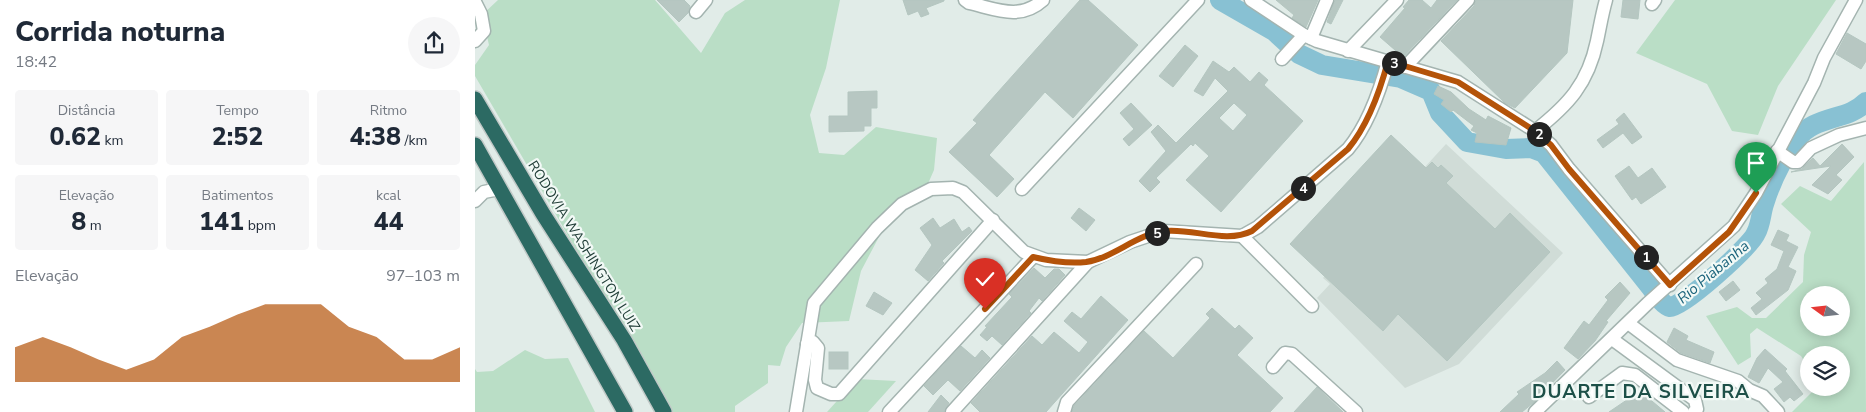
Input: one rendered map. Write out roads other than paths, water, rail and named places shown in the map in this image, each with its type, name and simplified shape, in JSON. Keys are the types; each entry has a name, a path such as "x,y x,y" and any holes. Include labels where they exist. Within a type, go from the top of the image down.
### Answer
{"highway":[{"name":"RODOVIA WASHINGTON LUIZ","path":"475,99 543,214 624,340 664,412"},
{"path":"475,145 625,412"}],"street":[{"path":"696,12 706,0"},
{"path":"965,0 985,6 1022,12 1033,9 1043,0"},
{"path":"1251,0 1308,37 1387,66 1405,66 1458,82 1535,131 1551,145 1667,287"},
{"path":"1282,59 1308,37 1327,0"},
{"path":"1348,51 1397,0"},
{"path":"1405,66 1469,0"},
{"path":"1535,131 1559,113 1580,88 1593,57 1606,0"},
{"path":"1535,412 1648,303 1734,226 1784,156 1856,0"},
{"path":"1022,189 1197,1"},
{"path":"475,2 484,29 483,33 475,41"},
{"path":"952,412 1088,262 1131,242 1163,231 1242,236 1257,227 1348,149 1356,139 1371,109 1387,66"},
{"path":"1784,156 1802,161 1811,148 1839,135 1866,128"},
{"path":"796,412 814,303 877,228 902,204 931,189 953,188 963,192 1024,252 1033,257 1062,262 1088,262"},
{"path":"478,192 499,189"},
{"path":"807,344 813,342 818,348 815,380 817,388 831,394 839,394 993,220"},
{"path":"1242,236 1312,306"},
{"path":"889,412 1033,257"},
{"path":"1064,412 1067,402 1196,264"},
{"path":"1628,323 1677,360 1738,381 1749,390 1763,396 1778,412"},
{"path":"1612,339 1695,400 1697,409 1694,412"},
{"path":"1273,367 1285,354 1292,354 1356,412"},
{"path":"1589,397 1622,373 1627,372 1635,375 1683,412"}],"waterway":[{"name":"Rio Piabanha","path":"1220,0 1274,31 1299,54 1322,65 1401,78 1431,91 1440,113 1467,142 1506,149 1531,148 1544,153 1659,298 1670,307 1688,298 1730,262 1751,240 1758,230 1764,204 1778,170 1792,146 1804,131 1812,126 1859,108 1866,102"}],"district":[{"name":"DUARTE DA SILVEIRA","path":"1641,392"}]}
